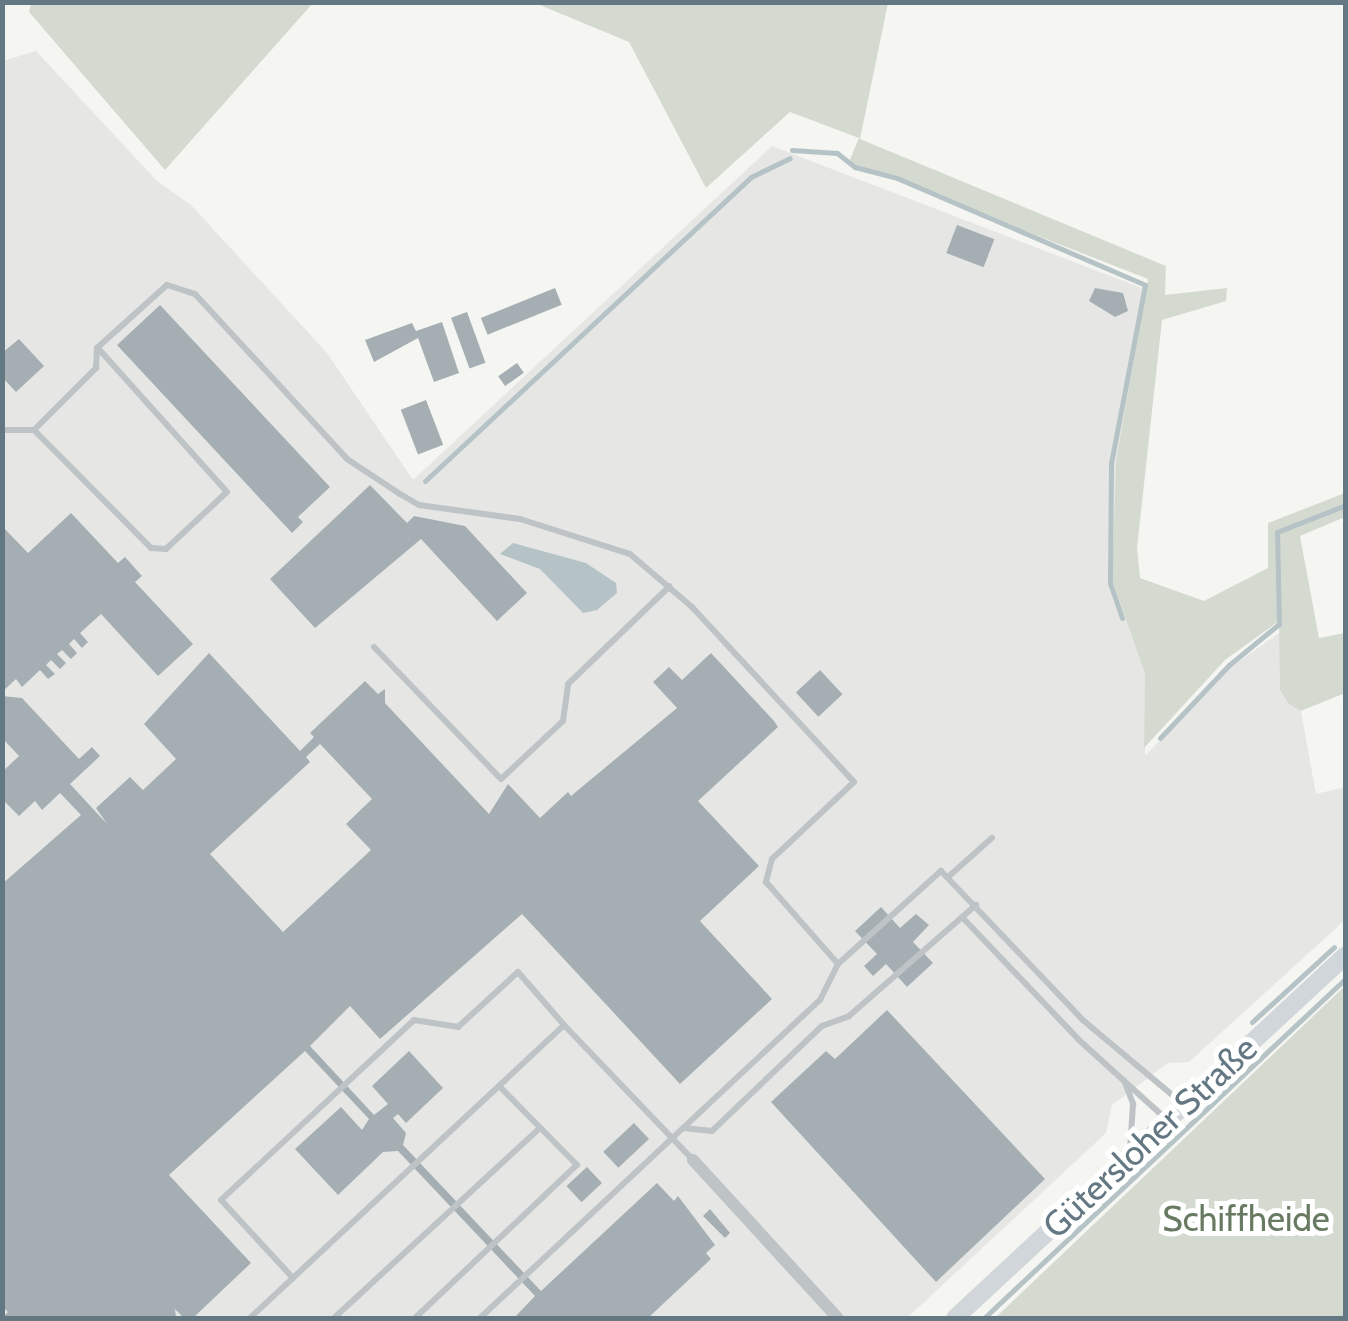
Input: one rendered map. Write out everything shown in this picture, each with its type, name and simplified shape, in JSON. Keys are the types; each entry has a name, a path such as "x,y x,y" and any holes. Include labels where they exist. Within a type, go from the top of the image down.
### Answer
{"main road":[{"name":"Gütersloher Straße","path":"955,1318 1346,955"}],"street":[{"path":"693,1160 838,1318"},
{"path":"818,1292 851,1318"}],"lane":[{"path":"2,430 34,430 96,368 97,348 166,285 195,294 347,459 400,494 419,505 520,519 630,554 670,586 854,782 772,859 766,882 838,964"},
{"path":"34,430 151,548 166,549 227,492 97,348"},
{"path":"374,647 501,779 563,721 568,684 670,586"},
{"path":"948,877 992,838"},
{"path":"480,1318 820,1000 838,964 941,870 1084,1021 1184,1105"},
{"path":"682,1128 712,1130 822,1026 849,1016 976,905"},
{"path":"962,916 1080,1040 1122,1074 1167,1120"},
{"path":"294,1278 221,1200 414,1020 458,1027 518,972 693,1160"},
{"path":"250,1318 564,1025"},
{"path":"1122,1074 1133,1104 1129,1155"},
{"path":"415,1318 577,1165 500,1086"},
{"path":"334,1318 540,1128"}],"shaded area":[{"path":"36,51 157,181 191,205 327,353 413,480 772,146 1147,290 1116,461 1112,580 1145,674 1145,756 1231,667 1282,631 1280,690 1301,711 1316,794 1345,787 1345,920 1189,1062 1168,1063 1112,1105 1106,1133 907,1318 3,1318 3,61"},
{"path":"513,543 586,563 616,583 617,593 597,610 583,613 540,569 500,554"}],"green space":[{"path":"31,2 313,3 165,170 29,12"},
{"path":"535,3 888,3 860,139 1166,266 1165,295 1227,288 1226,301 1162,320 1137,548 1140,578 1204,601 1268,568 1268,523 1345,493 1345,517 1300,536 1319,638 1345,633 1345,693 1301,711 1289,704 1280,690 1279,621 1225,660 1144,748 1145,674 1112,580 1116,461 1148,279 849,162 859,138 790,112 706,188 629,42"},
{"name":"Schiffheide","path":"1345,986 1345,1318 995,1318"}],"building":[{"path":"957,225 994,239 984,267 946,253"},
{"path":"555,288 562,305 488,335 481,318"},
{"path":"1095,288 1123,293 1128,311 1115,317 1089,301"},
{"path":"160,305 330,487 298,517 303,522 292,533 117,345"},
{"path":"467,312 485,363 469,369 451,318"},
{"path":"442,322 459,373 434,382 418,338 374,362 365,340 412,323 416,331"},
{"path":"19,339 44,366 16,392 2,377 2,353"},
{"path":"517,363 524,373 505,386 498,376"},
{"path":"426,400 443,445 418,454 401,410"},
{"path":"370,485 407,523 414,516 465,526 527,593 497,621 421,539 315,628 270,579"},
{"path":"71,513 118,563 125,557 142,576 135,582 193,644 158,676 101,614 80,633 88,642 82,648 74,639 69,644 77,653 71,659 62,650 57,654 66,663 60,669 51,660 46,665 55,674 48,679 40,670 22,687 16,679 2,692 2,526 28,553"},
{"path":"209,653 300,751 314,737 310,733 365,681 378,694 385,689 385,703 489,814 508,784 540,818 677,708 653,682 669,667 682,680 711,653 778,727 698,801 759,866 700,921 772,999 680,1084 522,914 380,1039 350,1006 310,1046 374,1115 388,1104 372,1086 409,1051 443,1088 406,1123 398,1114 393,1118 406,1133 403,1145 541,1291 657,1183 674,1201 678,1196 715,1245 706,1253 711,1259 648,1318 514,1318 535,1296 398,1151 383,1152 338,1195 295,1149 341,1107 362,1130 369,1119 305,1051 169,1175 251,1263 194,1317 184,1318 175,1309 176,1318 2,1318 8,1312 2,1306 2,884 81,815 60,793 42,810 35,801 19,816 2,799 2,772 19,756 2,738 2,696 22,698 79,759 92,747 100,756 70,784 107,824 96,808 130,777 143,790 176,759 144,724","holes":["320,744 372,799 346,824 371,850 283,932 210,854 310,762 306,757"]},
{"path":"820,670 843,694 818,717 796,693"},
{"path":"881,907 900,928 916,914 929,925 913,942 933,963 907,987 886,964 873,976 864,966 877,954 855,931"},
{"path":"887,1010 1045,1179 936,1282 771,1102 826,1051 835,1059"},
{"path":"634,1123 649,1139 618,1168 603,1152"},
{"path":"587,1167 602,1183 582,1202 567,1186"},
{"path":"710,1209 730,1233 725,1238 703,1216"}],"waterway":[{"path":"792,150 837,153 855,167 897,178 1145,285 1111,464 1110,583 1122,618"},
{"path":"425,481 751,177 790,158"},
{"path":"1160,738 1229,665 1279,624 1277,532 1346,505"},
{"path":"1252,1022 1334,947"},
{"path":"984,1318 1346,978"}]}
